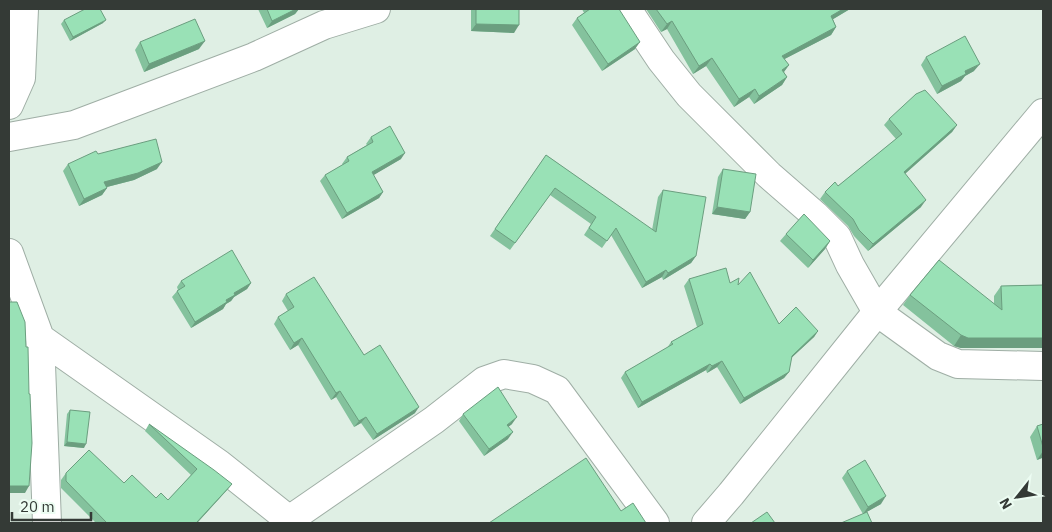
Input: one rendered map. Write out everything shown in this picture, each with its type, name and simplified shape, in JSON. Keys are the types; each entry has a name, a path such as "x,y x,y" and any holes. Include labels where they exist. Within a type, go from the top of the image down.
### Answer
{"street":[{"path":"9,105 21,78 24,9"},
{"path":"9,137 74,125 254,57 324,25 376,9"},
{"path":"627,9 661,60 689,95 769,175 816,215 837,238 877,312 938,356 958,364 1043,366"},
{"path":"706,523 732,494 877,312 1043,114"},
{"path":"9,253 40,338 47,523"},
{"path":"40,338 219,464 291,522 484,381 504,374 532,379 557,390 656,523"}],"building":[{"path":"85,9 100,9 106,20 73,37 64,20"},
{"path":"267,9 296,9 272,21"},
{"path":"476,9 519,9 519,25 476,24"},
{"path":"590,9 619,9 640,42 608,64 577,18"},
{"path":"656,9 843,9 831,16 836,27 782,56 789,65 782,70 787,77 759,96 755,89 739,99 712,58 699,66 672,21 667,24"},
{"path":"195,19 205,41 149,64 140,42"},
{"path":"965,36 980,64 965,71 966,74 942,86 926,57"},
{"path":"925,90 957,125 904,172 926,200 873,244 859,230 853,219 825,192 835,182 838,186 902,134 889,119 916,94"},
{"path":"390,126 405,153 372,172 383,192 347,213 325,175 349,161 347,157 373,142 371,137"},
{"path":"156,139 162,162 138,173 104,182 107,188 84,199 68,164 96,151 98,154"},
{"path":"546,155 656,232 663,190 706,197 696,256 668,273 666,270 646,282 616,228 607,241 589,228 596,217 555,188 515,243 495,229"},
{"path":"723,169 756,174 750,212 717,207"},
{"path":"804,214 830,241 813,260 786,234"},
{"path":"232,250 251,283 234,293 235,295 226,300 227,302 195,322 177,291 185,286 181,281"},
{"path":"939,260 1002,310 1001,286 1043,285 1043,338 968,338 961,335 910,295"},
{"path":"726,268 730,283 739,278 738,285 750,272 779,324 796,307 818,331 792,356 789,372 744,398 722,361 712,366 710,364 642,402 625,372 703,324 689,279"},
{"path":"314,277 364,355 380,345 419,407 377,434 366,417 359,421 340,391 336,393 302,338 294,343 278,317 294,307 286,294"},
{"path":"9,302 17,302 25,322 26,347 28,347 32,443 29,486 9,486"},
{"path":"498,387 517,417 507,425 513,432 489,449 463,414"},
{"path":"70,410 90,412 86,444 67,442"},
{"path":"149,424 232,484 198,523 107,523 66,481 66,473 89,450 124,483 132,475 156,498 161,493 168,500 197,469"},
{"path":"1043,424 1043,447 1037,426"},
{"path":"586,458 621,511 633,503 646,523 489,523"},
{"path":"865,460 886,496 868,507 847,471"},
{"path":"767,512 775,523 751,523"},
{"path":"867,512 872,523 841,523"}]}
